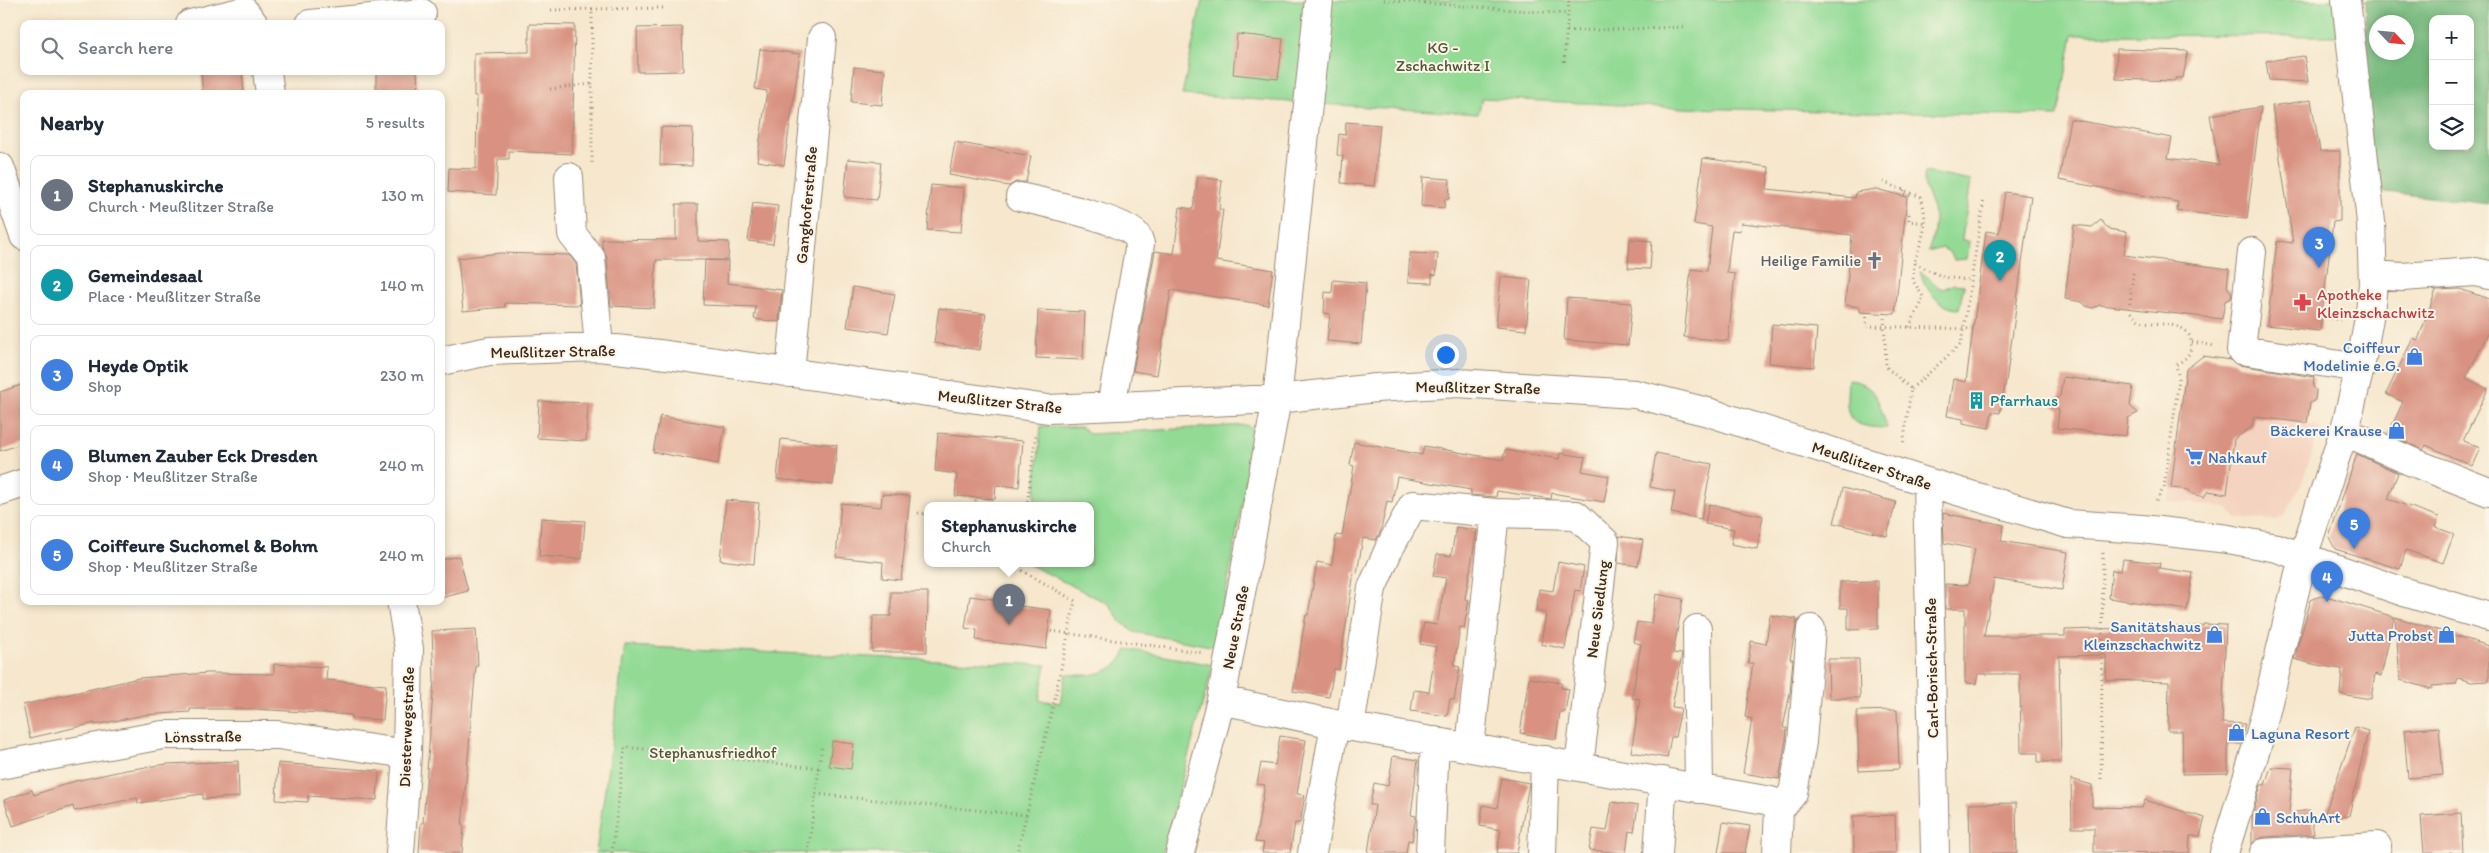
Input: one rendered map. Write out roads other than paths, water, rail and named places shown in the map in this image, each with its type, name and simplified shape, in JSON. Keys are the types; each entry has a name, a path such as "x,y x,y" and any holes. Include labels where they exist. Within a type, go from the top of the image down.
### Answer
{"street":[{"name":"Neue Straße","path":"1180,853 1221,700 1277,399 1319,0"},
{"path":"2224,853 2258,739 2303,557 2344,431 2360,368 2368,324 2373,275 2371,222 2346,0"},
{"path":"207,20 244,11 251,20"},
{"path":"351,20 422,13"},
{"name":"Ganghoferstraße","path":"790,373 822,38"},
{"path":"268,75 269,90"},
{"path":"0,168 20,225"},
{"path":"580,174 572,234 592,258 600,348"},
{"path":"1020,197 1090,215 1123,226 1136,234 1140,244 1111,406"},
{"path":"2252,252 2241,350 2360,368"},
{"path":"2373,275 2402,277 2475,272 2489,275"},
{"name":"Meußlitzer Straße","path":"445,360 489,351 600,348 667,355 1040,409 1277,399 1376,388 1458,383 1635,394 1692,408 2068,524 2142,529 2228,539 2277,548 2489,618"},
{"path":"2344,431 2410,461 2489,492"},
{"name":"Carl-Borisch-Straße","path":"1927,482 1935,853"},
{"path":"0,491 20,484"},
{"name":"Neue Siedlung","path":"1312,853 1343,726 1372,588 1388,549 1413,505 1495,512 1576,515 1605,542 1579,767"},
{"path":"1470,747 1495,512"},
{"name":"Diesterwegstraße","path":"400,853 406,754 409,649 402,605"},
{"path":"1697,628 1699,789"},
{"path":"1777,853 1779,810 1793,793 1802,742 1811,628"},
{"path":"1221,700 1343,726 1771,801 1779,810"},
{"name":"Lönsstraße","path":"0,766 163,735 278,735 406,754"},
{"path":"1430,853 1434,742"},
{"path":"1542,853 1545,760"},
{"path":"1658,853 1663,781"},
{"path":"2264,853 2377,846"}],"place":[{"name":"Heilige Familie","path":"1875,260"},
{"name":"Heyde Optik","path":"2319,268"},
{"name":"Gemeindesaal","path":"2000,281"},
{"name":"Apotheke Kleinzschachwitz","path":"2303,303"},
{"name":"Coiffeur Modelinie e.G.","path":"2414,356"},
{"name":"Pfarrhaus","path":"1976,400"},
{"name":"Bäckerei Krause","path":"2396,430"},
{"name":"Nahkauf","path":"2194,457"},
{"name":"Coiffeure Suchomel & Bohm","path":"2354,549"},
{"name":"Blumen Zauber Eck Dresden","path":"2327,602"},
{"name":"Stephanuskirche","path":"1009,625"},
{"name":"Sanitätshaus Kleinzschachwitz","path":"2215,635"},
{"name":"Jutta Probst","path":"2447,635"},
{"name":"Laguna Resort","path":"2237,733"},
{"name":"SchuhArt","path":"2262,817"}],"park label":[{"name":"KG - Zschachwitz I","path":"1443,56"},
{"name":"Stephanusfriedhof","path":"713,752"}]}
